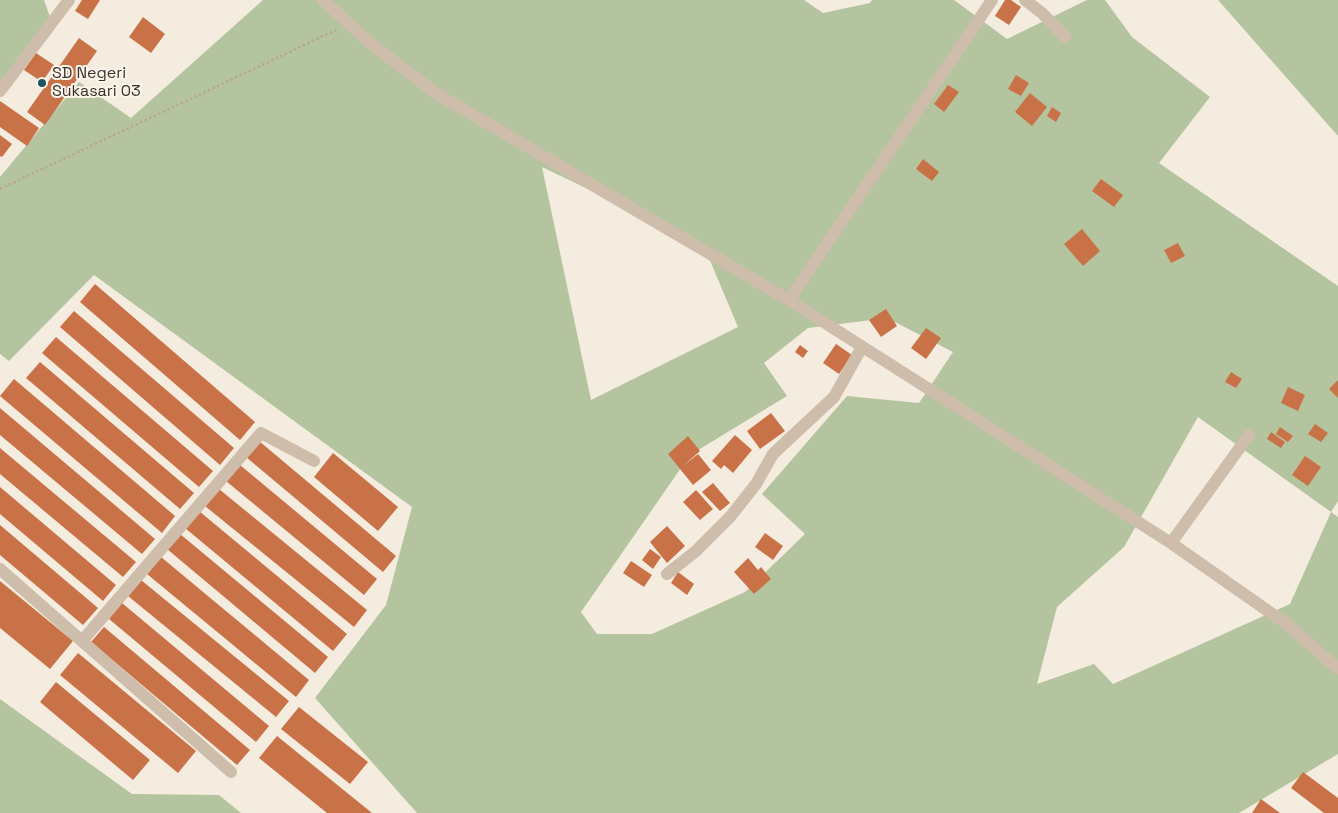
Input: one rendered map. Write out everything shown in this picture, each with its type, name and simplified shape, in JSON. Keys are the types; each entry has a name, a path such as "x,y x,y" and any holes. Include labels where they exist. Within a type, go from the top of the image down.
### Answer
{"street":[{"path":"0,91 69,0"},
{"path":"323,0 370,43 437,94 789,300 1171,543 1288,625 1338,669"},
{"path":"789,300 992,0"},
{"path":"1025,0 1042,13 1065,37"},
{"path":"667,574 696,552 730,517 756,484 772,454 834,397 862,347"},
{"path":"82,641 261,433 314,461"},
{"path":"1171,543 1249,435"},
{"path":"0,569 232,772"}],"path":[{"path":"0,189 349,24"}],"green space":[{"path":"0,0 44,0 50,17 0,89"},
{"path":"263,0 804,0 823,13 870,3 872,0 954,0 1007,39 1087,0 1105,0 1132,37 1210,97 1159,163 1338,286 1338,501 1331,512 1338,517 1338,754 1239,813 417,813 315,698 386,605 412,507 94,275 9,361 0,354 0,177 79,82 131,118","holes":["542,167 703,244 738,327 591,400","887,318 953,352 919,403 847,396 762,494 805,534 745,592 652,634 597,634 581,612 690,455 787,396 764,363 808,328","1198,417 1331,512 1290,604 1113,684 1094,664 1037,684 1057,607 1124,547"]},
{"path":"1218,0 1338,0 1338,136"},
{"path":"0,699 132,794 219,795 241,813 0,813"}],"building":[{"path":"82,0 100,0 88,19 75,11"},
{"path":"1005,0 1011,0 1021,7 1009,25 995,16"},
{"path":"143,17 165,34 151,53 129,37"},
{"path":"79,38 97,51 45,125 27,112"},
{"path":"36,53 54,65 42,82 24,70"},
{"path":"1016,75 1029,83 1021,96 1008,89"},
{"path":"948,85 959,92 944,112 934,104"},
{"path":"1030,93 1047,107 1032,126 1015,112"},
{"path":"0,101 39,128 27,146 0,127"},
{"path":"1052,107 1061,113 1056,122 1047,116"},
{"path":"0,135 12,144 2,157 0,156"},
{"path":"923,159 939,172 932,181 916,169"},
{"path":"1101,179 1123,195 1114,207 1092,191"},
{"path":"1082,229 1100,251 1083,266 1064,244"},
{"path":"1178,243 1185,256 1171,263 1164,250"},
{"path":"95,284 255,422 240,440 80,302"},
{"path":"886,309 897,326 881,337 869,320"},
{"path":"74,311 234,448 220,465 60,327"},
{"path":"926,328 941,338 926,359 911,348"},
{"path":"56,337 213,471 199,487 42,353"},
{"path":"836,344 852,355 839,374 823,363"},
{"path":"800,345 808,351 803,358 795,352"},
{"path":"40,362 194,493 180,509 26,378"},
{"path":"1231,372 1242,379 1236,388 1225,382"},
{"path":"14,379 175,516 162,533 0,396"},
{"path":"1338,380 1338,398 1329,389"},
{"path":"1288,387 1305,395 1298,411 1281,403"},
{"path":"0,408 155,539 142,554 0,435"},
{"path":"771,413 785,431 760,449 747,431"},
{"path":"1315,424 1328,433 1321,442 1308,434"},
{"path":"1280,427 1293,436 1288,442 1276,434"},
{"path":"1271,432 1285,442 1281,448 1267,439"},
{"path":"735,435 752,450 733,473 724,465 721,469 712,461"},
{"path":"688,436 700,451 683,466 698,454 711,470 693,485 668,454"},
{"path":"259,441 396,556 383,572 246,457"},
{"path":"0,448 136,562 123,577 0,474"},
{"path":"333,453 398,507 378,531 314,477"},
{"path":"1305,456 1321,467 1308,486 1292,475"},
{"path":"240,465 377,579 364,595 226,481"},
{"path":"713,483 730,503 720,511 702,492"},
{"path":"0,487 116,585 103,601 0,514"},
{"path":"219,489 367,610 354,627 205,506"},
{"path":"696,490 713,509 700,520 683,502"},
{"path":"199,511 347,634 333,651 185,528"},
{"path":"0,525 98,608 83,625 0,555"},
{"path":"667,526 685,546 667,563 650,542"},
{"path":"765,533 783,546 773,560 755,547"},
{"path":"180,534 328,657 315,673 167,549"},
{"path":"650,549 661,557 653,569 642,560"},
{"path":"161,557 309,680 296,697 147,574"},
{"path":"748,558 758,570 761,567 771,579 754,594 734,572"},
{"path":"631,561 652,575 644,587 623,573"},
{"path":"678,572 694,584 687,595 671,583"},
{"path":"141,580 289,701 276,717 128,596"},
{"path":"0,581 73,641 50,669 0,628"},
{"path":"122,603 269,726 256,742 109,619"},
{"path":"104,627 250,750 237,765 91,642"},
{"path":"78,653 196,751 178,773 60,675"},
{"path":"56,682 150,760 133,780 40,702"},
{"path":"299,707 368,762 350,784 281,729"},
{"path":"277,736 372,813 327,813 259,758"},
{"path":"1303,772 1338,798 1338,813 1324,813 1291,788"},
{"path":"1261,799 1280,813 1252,813"}],"place":[{"name":"SD Negeri Sukasari 03","path":"42,83"}]}
